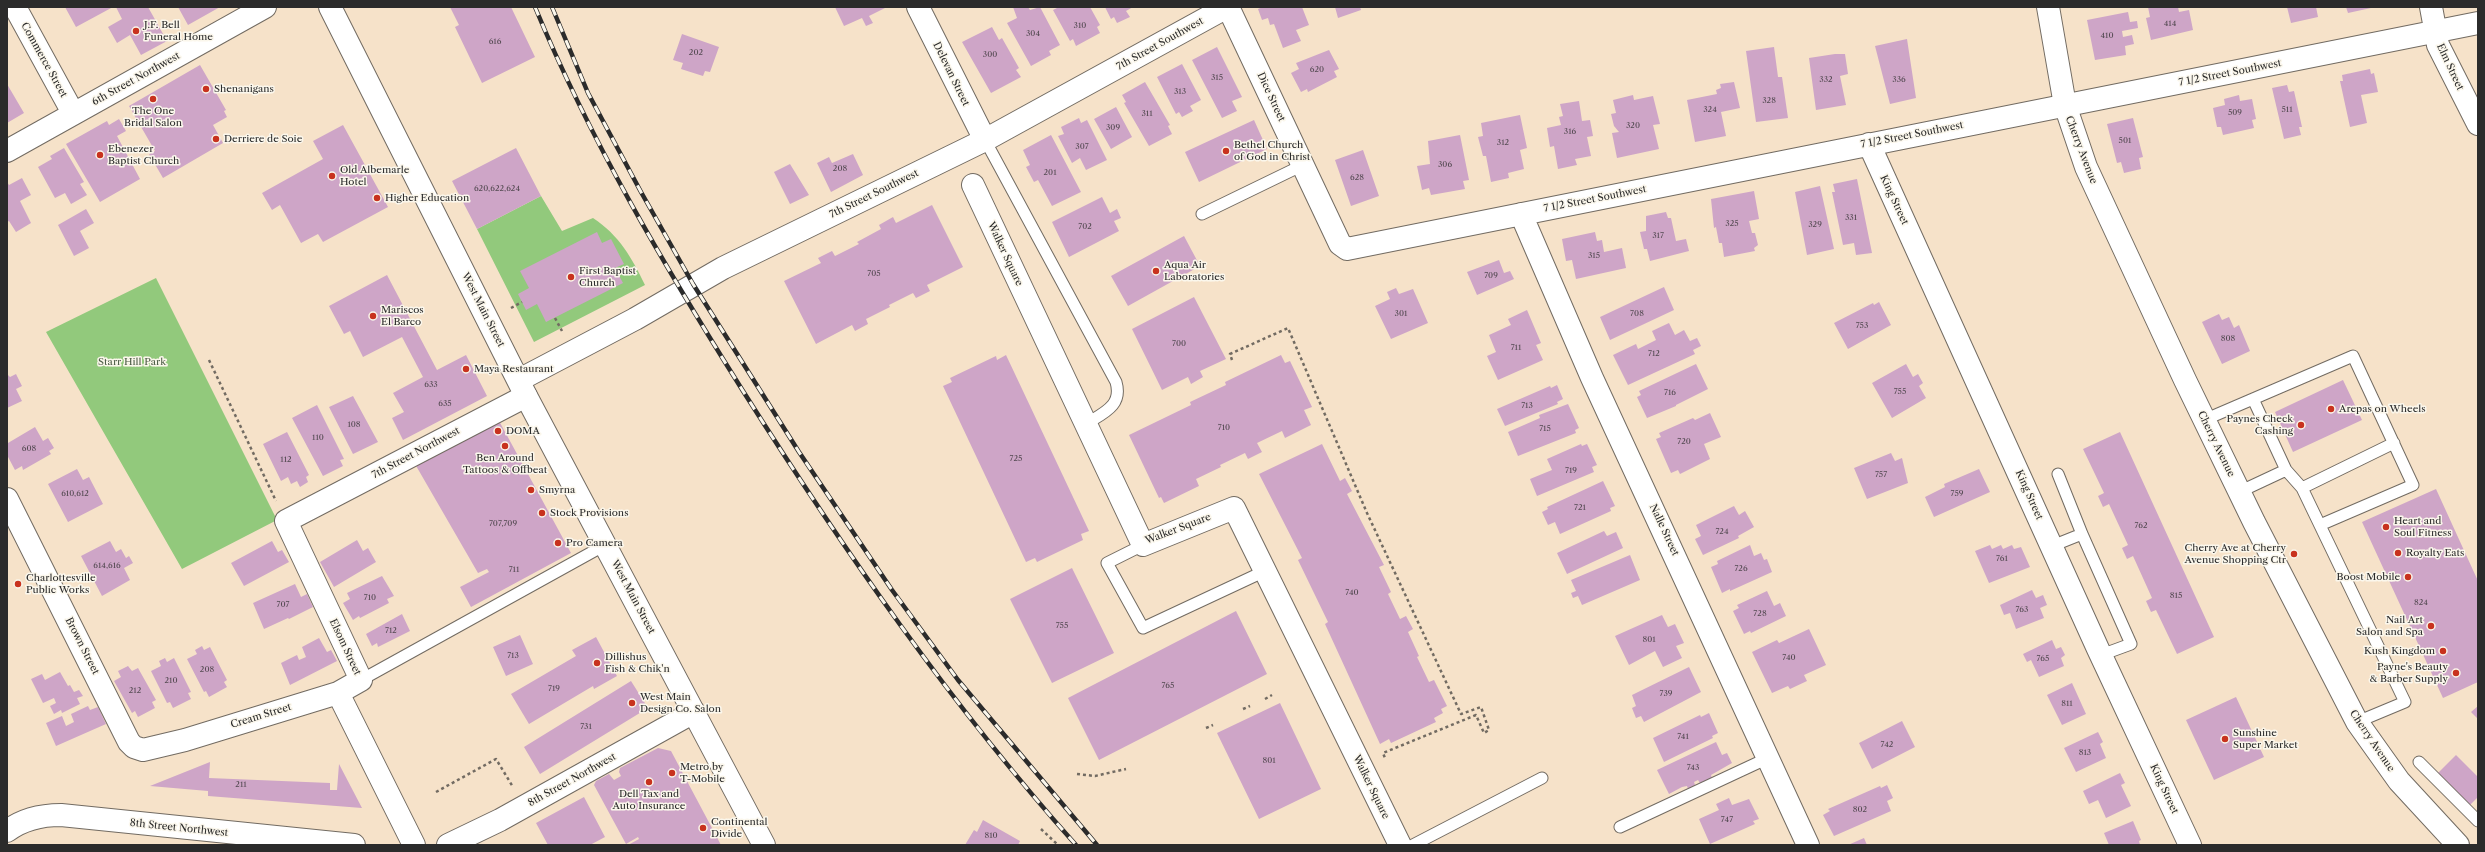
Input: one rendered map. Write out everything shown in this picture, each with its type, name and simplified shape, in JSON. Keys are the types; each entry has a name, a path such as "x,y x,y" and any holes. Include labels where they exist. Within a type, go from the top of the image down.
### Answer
{"street":[{"name":"Commerce Street","path":"15,7 73,113"},
{"name":"6th Street Northwest","path":"7,151 265,7"},
{"name":"West Main Street","path":"330,7 523,388 764,845"},
{"name":"Delevan Street","path":"918,7 985,140"},
{"name":"7th Street Southwest","path":"523,388 635,319 723,268 985,140 1228,7"},
{"name":"Dice Street","path":"1228,7 1340,244 1347,249"},
{"name":"Cherry Avenue","path":"2048,7 2065,105 2086,167 2239,492 2357,722 2399,781 2458,845"},
{"name":"Elm Street","path":"2431,7 2438,45 2478,124"},
{"name":"7 1/2 Street Southwest","path":"1347,249 2478,23"},
{"name":"King Street","path":"1869,144 2101,655 2190,845"},
{"name":"Walker Square","path":"973,185 1143,545 1234,508 1400,845"},
{"name":"Nalle Street","path":"1521,214 1592,378 1808,845"},
{"name":"7th Street Northwest","path":"286,521 523,388"},
{"name":"Brown Street","path":"7,499 129,742 134,747 144,750 185,740"},
{"name":"Elsom Street","path":"286,521 362,680 338,693"},
{"name":"Cream Street","path":"185,740 338,693"},
{"path":"338,693 414,845"},
{"name":"8th Street Northwest","path":"448,845 525,806 694,712"},
{"name":"8th Street Northwest","path":"7,831 25,820 44,815 61,815 354,845"}],"lane":[{"path":"985,140 1116,382 1119,391 1115,403 1086,424"},
{"path":"1202,214 1303,165"},
{"path":"2204,420 2353,356 2413,485 2320,525"},
{"path":"2253,399 2286,470 2302,488 2405,702 2357,722"},
{"path":"2302,488 2394,443"},
{"path":"2239,492 2286,470"},
{"path":"2058,474 2082,534 2131,644 2101,655"},
{"path":"2052,546 2082,534"},
{"path":"362,680 605,545"},
{"path":"1143,545 1107,563 1143,628 1265,571"},
{"path":"1620,827 1768,758"},
{"path":"2419,762 2478,821"},
{"path":"1413,845 1542,778"}],"path":[{"path":"511,308 522,302"},
{"path":"555,318 562,332"},
{"path":"1232,360 1230,354 1288,328 1367,513 1461,714 1481,707 1489,730 1484,733 1476,715 1383,753 1388,764"},
{"path":"209,360 286,521"},
{"path":"1265,698 1272,695"},
{"path":"1243,710 1250,706"},
{"path":"1206,728 1213,724"},
{"path":"436,792 496,759 525,806"},
{"path":"1077,774 1095,776 1126,769"},
{"path":"1041,829 1058,845"}],"green space":[{"path":"541,196 562,231 593,218 602,225 610,232 630,256 645,285 534,342 477,229"},
{"name":"Starr Hill Park","path":"156,278 277,520 182,569 46,332"}],"building":[{"path":"65,7 113,7 76,27"},
{"name":"J.F. Bell Funeral Home","path":"116,7 148,7 167,41 141,55 130,35 117,43 108,27 122,19"},
{"path":"178,7 220,7 188,25"},
{"path":"450,7 511,7 535,57 482,83 455,27 459,25"},
{"path":"835,7 887,7 869,16 873,23 866,26 862,18 844,26"},
{"path":"1013,7 1028,7 1030,10 1040,7 1060,45 1049,51 1051,55 1031,66 1007,23 1017,18"},
{"path":"1059,7 1090,7 1100,25 1097,27 1100,33 1076,46 1073,39 1070,41 1053,10"},
{"path":"1105,7 1133,7 1126,11 1130,17 1117,23 1114,17 1111,19"},
{"path":"1263,7 1302,7 1309,25 1296,30 1301,41 1283,48 1274,24 1270,25 1268,18 1262,20 1258,9"},
{"path":"1335,7 1360,7 1361,10 1338,18"},
{"path":"2148,7 2178,7 2179,12 2189,10 2193,30 2151,40 2146,18 2150,17"},
{"path":"2287,7 2316,7 2318,17 2291,23"},
{"path":"2346,7 2371,7 2371,8 2348,13"},
{"path":"2128,12 2130,22 2137,21 2138,28 2122,31 2123,37 2132,35 2134,44 2125,46 2126,55 2095,60 2087,20"},
{"path":"992,27 999,40 1002,38 1019,68 1016,70 1021,77 991,93 962,42"},
{"path":"682,34 719,47 710,72 705,71 703,76 681,69 683,63 673,60"},
{"path":"1907,39 1916,98 1890,104 1875,46"},
{"path":"1217,47 1242,97 1232,101 1237,111 1222,118 1192,60"},
{"path":"1774,47 1778,77 1782,77 1788,118 1756,122 1746,51"},
{"path":"1329,50 1339,69 1334,71 1337,77 1308,92 1307,89 1301,92 1291,73 1299,69 1296,63"},
{"path":"1845,54 1848,74 1840,76 1846,105 1816,110 1809,58"},
{"path":"1182,64 1201,100 1190,106 1193,111 1182,117 1179,112 1176,114 1157,77"},
{"path":"200,65 226,110 224,111 227,117 213,125 223,143 163,178 149,154 155,151 129,106"},
{"path":"2370,69 2371,74 2374,73 2378,92 2361,95 2367,123 2350,127 2340,81 2343,81 2342,75"},
{"path":"1145,82 1170,125 1168,126 1172,134 1149,146 1124,103 1126,102 1122,95"},
{"path":"1734,82 1740,108 1721,112 1726,136 1695,142 1687,100 1717,94 1716,90 1721,88 1720,84"},
{"path":"7,84 24,113 7,123"},
{"path":"2287,85 2289,92 2294,91 2302,127 2299,127 2301,135 2284,139 2272,88"},
{"path":"1633,95 1634,100 1653,96 1660,124 1653,125 1659,149 1617,158 1612,133 1619,132 1614,126 1611,114 1616,113 1613,100"},
{"path":"2239,95 2240,101 2252,99 2256,119 2252,120 2254,128 2223,135 2221,127 2217,127 2213,108 2225,105 2224,99"},
{"path":"1579,101 1582,121 1590,120 1593,136 1587,137 1591,156 1575,159 1577,165 1558,169 1554,146 1550,147 1547,128 1561,125 1559,117 1563,116 1560,104"},
{"path":"1116,107 1132,137 1111,149 1094,119"},
{"path":"1520,115 1527,148 1520,150 1524,169 1508,173 1509,178 1491,182 1486,156 1483,156 1478,137 1483,136 1481,123"},
{"path":"1079,118 1081,123 1087,120 1107,160 1086,170 1080,158 1072,163 1058,136 1064,134 1061,127"},
{"path":"2133,118 2143,157 2139,158 2141,169 2124,173 2121,162 2117,163 2107,124"},
{"name":"Ebenezer Baptist Church","path":"119,119 126,131 117,136 140,179 100,202 66,144 107,121 109,125"},
{"name":"Bethel Church of God in Christ","path":"1254,120 1267,149 1199,182 1185,152"},
{"name":"Old Albemarle Hotel","path":"343,125 388,207 323,242 318,234 301,243 280,205 272,210 262,193 323,159 313,141"},
{"path":"1051,135 1081,192 1052,206 1038,180 1034,182 1026,167 1030,165 1023,150"},
{"path":"1460,135 1469,180 1463,181 1465,189 1431,195 1429,188 1422,190 1417,166 1430,164 1428,141"},
{"path":"64,148 84,182 80,184 87,195 71,204 65,193 55,198 38,167 52,159 50,156"},
{"path":"516,148 541,196 477,229 452,181"},
{"path":"1363,150 1379,196 1351,206 1335,160"},
{"path":"853,154 863,175 831,192 817,163 829,157 832,163"},
{"path":"790,164 809,195 790,204 774,172"},
{"path":"22,178 31,195 20,201 31,223 16,232 9,221 7,222 7,182 9,185"},
{"path":"1857,179 1872,253 1856,255 1854,243 1843,245 1832,192 1835,192 1833,184"},
{"path":"1820,186 1834,249 1807,255 1795,192"},
{"path":"1754,191 1759,219 1749,221 1752,233 1755,233 1758,245 1754,248 1755,251 1724,257 1722,243 1719,243 1716,227 1714,228 1711,199"},
{"path":"1102,197 1110,213 1117,209 1121,218 1114,221 1119,231 1069,257 1052,222"},
{"path":"932,205 963,267 927,285 930,291 916,298 913,293 889,305 890,307 866,319 868,324 855,331 852,325 816,344 784,281 821,263 818,258 832,251 835,256 859,244 857,242 881,229 879,225 893,217 896,223"},
{"path":"86,209 94,223 80,231 89,248 74,256 58,225"},
{"path":"1666,212 1668,218 1671,218 1676,241 1686,239 1689,251 1650,261 1647,249 1644,249 1640,232 1646,231 1646,216"},
{"name":"First Baptist Church","path":"597,232 602,243 611,239 624,264 615,268 623,283 546,322 537,304 526,310 518,294 529,288 520,271"},
{"path":"1595,232 1597,241 1602,240 1604,252 1622,248 1626,268 1576,279 1572,260 1566,261 1562,239"},
{"name":"Aqua Air Laboratories","path":"1184,236 1200,266 1128,306 1111,276"},
{"path":"1499,260 1504,273 1510,271 1514,279 1477,295 1467,272"},
{"path":"387,275 437,370 466,355 487,396 403,440 392,418 404,412 393,393 423,377 402,337 363,357 350,331 344,334 329,306"},
{"path":"1664,287 1674,310 1610,340 1600,317"},
{"path":"1396,288 1399,294 1413,289 1428,323 1391,339 1375,306 1390,299 1387,292"},
{"path":"1194,297 1226,359 1200,371 1203,377 1191,384 1188,377 1162,390 1132,329"},
{"path":"1879,302 1891,325 1848,349 1834,323 1873,303 1874,305"},
{"path":"1527,310 1541,343 1536,345 1543,360 1498,380 1487,356 1496,352 1489,335 1511,325 1508,319"},
{"path":"2219,314 2222,320 2229,317 2234,328 2239,325 2250,351 2222,364 2202,322"},
{"path":"1669,323 1675,335 1684,330 1690,341 1697,338 1701,346 1693,350 1695,354 1628,385 1613,355 1636,344 1638,349 1656,340 1652,331"},
{"path":"1006,355 1089,531 1081,534 1083,540 1037,562 1035,558 1026,562 943,386 952,382 950,378 996,356 997,360"},
{"path":"1281,355 1285,363 1290,361 1312,407 1304,410 1311,425 1285,438 1282,431 1257,443 1262,452 1248,459 1245,453 1220,465 1221,467 1196,479 1199,486 1164,503 1161,497 1159,498 1129,435 1191,405 1190,402 1226,385 1225,382"},
{"path":"1696,364 1708,389 1676,406 1647,418 1637,397 1641,395 1639,391"},
{"path":"1906,364 1913,377 1918,374 1923,383 1919,386 1926,398 1892,418 1872,383"},
{"path":"7,374 10,377 16,374 22,386 16,389 22,401 7,408"},
{"path":"2343,380 2362,420 2293,452 2275,412"},
{"path":"1557,385 1563,399 1557,402 1558,404 1505,426 1497,409 1550,386 1551,388"},
{"path":"353,396 378,442 353,454 329,407"},
{"path":"1568,404 1579,428 1575,430 1576,433 1518,456 1508,432 1540,418 1539,415"},
{"path":"317,405 344,459 340,460 343,466 323,476 292,418"},
{"path":"1710,413 1721,437 1704,444 1710,459 1680,474 1678,470 1671,473 1656,439 1661,437 1659,433 1693,418 1695,420"},
{"path":"498,419 571,553 471,607 460,587 489,572 487,569 478,573 415,464"},
{"path":"35,427 43,441 48,438 54,448 49,451 51,454 23,470 22,466 15,470 7,455 8,443"},
{"path":"287,432 309,475 306,477 308,482 300,487 297,481 291,484 288,477 281,481 263,444"},
{"path":"2120,432 2214,637 2177,654 2156,610 2151,612 2146,601 2152,598 2133,556 2127,559 2122,548 2128,545 2109,504 2103,507 2098,496 2104,493 2083,449"},
{"path":"1322,444 1340,481 1345,478 1352,491 1347,494 1384,565 1379,567 1391,592 1388,594 1400,619 1406,616 1413,629 1408,632 1419,656 1417,657 1429,682 1434,680 1447,706 1441,709 1443,713 1434,718 1436,722 1391,743 1389,739 1380,744 1325,624 1328,622 1298,560 1302,558 1259,474"},
{"path":"1581,444 1582,446 1587,444 1597,465 1592,467 1594,472 1537,496 1530,479 1552,470 1547,459"},
{"path":"1891,453 1895,461 1902,458 1908,483 1867,499 1854,468"},
{"path":"77,469 83,480 89,477 103,504 68,522 48,484"},
{"path":"1979,469 1990,492 1934,517 1925,497 1945,487 1944,484"},
{"path":"1603,481 1615,506 1610,508 1611,511 1560,534 1555,522 1548,525 1542,512 1548,509 1547,507"},
{"path":"2436,489 2478,581 2478,682 2443,698 2362,522"},
{"path":"1734,506 1739,515 1745,511 1754,527 1738,536 1739,538 1703,555 1695,539 1701,536 1696,525"},
{"path":"1604,531 1607,536 1616,532 1623,548 1567,574 1557,553"},
{"path":"357,540 363,551 368,548 376,562 334,587 320,562"},
{"path":"110,541 116,552 121,549 126,558 129,556 133,563 124,568 130,580 102,596 81,556"},
{"path":"272,541 278,552 282,550 289,562 244,586 231,563"},
{"path":"1750,545 1754,556 1761,553 1764,560 1767,559 1772,572 1730,591 1730,589 1722,593 1711,567 1718,564 1717,561"},
{"path":"1990,545 1992,549 2001,545 2003,549 2012,545 2014,549 2021,547 2030,567 1989,583 1975,551"},
{"path":"1630,555 1640,580 1582,605 1578,596 1573,598 1571,593 1576,591 1571,580"},
{"path":"1072,568 1114,653 1052,683 1010,599"},
{"path":"382,576 394,596 387,599 389,603 353,620 343,603 350,599 347,593"},
{"path":"295,584 301,597 307,594 313,607 264,629 253,603"},
{"path":"2032,590 2036,598 2043,595 2047,605 2040,608 2044,618 2016,629 2010,613 2004,615 2000,605"},
{"path":"1767,591 1774,606 1780,603 1786,616 1751,633 1750,631 1744,634 1733,611 1739,608 1737,605"},
{"path":"1236,611 1267,674 1099,760 1068,698"},
{"path":"402,614 410,631 378,647 377,643 372,646 366,634"},
{"path":"1662,615 1668,627 1675,624 1684,643 1676,646 1682,658 1663,667 1655,651 1629,665 1615,636"},
{"path":"1809,629 1826,665 1804,675 1807,681 1790,689 1788,686 1772,693 1752,652 1777,640 1779,643"},
{"path":"520,635 533,664 506,676 493,647"},
{"path":"596,637 617,676 594,689 593,686 529,724 511,694 576,656 572,650"},
{"path":"319,638 327,652 331,650 337,661 290,685 281,663 297,655 299,660 306,657 302,647"},
{"path":"2052,640 2056,649 2061,647 2065,655 2061,658 2064,666 2039,677 2031,660 2027,662 2023,654"},
{"path":"202,646 204,650 210,647 227,680 224,682 227,687 209,697 206,691 204,692 187,659 197,654 195,650"},
{"path":"165,658 167,662 174,658 191,692 188,693 191,699 173,708 170,702 167,703 151,671 161,666 159,661"},
{"path":"128,666 132,671 138,668 156,700 152,702 155,708 138,717 135,711 132,713 114,681 121,677 118,671"},
{"path":"1689,667 1701,692 1644,722 1641,716 1636,718 1632,708 1636,706 1632,695"},
{"path":"60,672 68,686 70,685 74,692 79,690 83,696 77,698 80,704 62,713 61,710 54,714 50,706 56,703 54,698 43,703 31,679 42,674 45,680"},
{"path":"631,681 648,708 540,774 524,747"},
{"path":"2072,683 2086,714 2062,725 2047,695"},
{"name":"Sunshine Super Market","path":"2236,697 2264,757 2214,780 2186,720"},
{"path":"1280,703 1321,789 1259,819 1217,733"},
{"path":"88,706 90,710 98,707 106,724 56,746 46,723 62,716 66,726 74,722 71,714"},
{"path":"2478,706 2478,719 2471,712"},
{"path":"1709,713 1718,733 1712,736 1713,738 1664,762 1653,738 1700,715 1701,717"},
{"path":"1902,721 1915,747 1872,769 1859,743"},
{"path":"2098,732 2103,742 2100,744 2106,758 2076,772 2064,748"},
{"path":"1716,742 1722,755 1727,753 1732,763 1711,775 1712,778 1700,783 1698,780 1694,782 1695,785 1688,789 1687,786 1682,787 1669,794 1657,770"},
{"path":"658,748 671,751 721,845 628,845 639,839 638,837 626,844 594,785 596,781 609,774 614,780 621,776 619,772 620,768"},
{"path":"2456,755 2478,777 2478,797 2470,805 2438,773"},
{"path":"210,762 209,778 330,783 330,790 337,790 339,764 362,808 208,796 208,791 150,786"},
{"path":"2120,773 2125,783 2121,785 2131,806 2106,818 2098,800 2089,804 2083,791"},
{"path":"1887,785 1893,798 1887,801 1891,811 1834,836 1823,815 1830,811 1828,809 1880,786 1881,788"},
{"path":"584,797 605,837 590,845 548,845 536,823"},
{"path":"1729,798 1732,805 1749,799 1759,819 1753,821 1755,824 1710,844 1699,819 1719,810 1716,804"},
{"path":"983,820 1020,841 1018,845 965,845 974,830 977,832"},
{"path":"2133,821 2141,840 2139,841 2140,845 2109,845 2104,833"},
{"path":"1864,838 1867,845 1848,845"}],"railway":[{"path":"535,7 580,107 631,203 685,298 781,450 859,567 900,625 985,737 1076,845"},
{"path":"552,7 588,93 641,192 693,284 799,452 892,590 958,680 1097,845"}],"place":[{"name":"J.F. Bell Funeral Home","path":"136,31"},
{"name":"Shenanigans","path":"206,89"},
{"name":"The One Bridal Salon","path":"153,99"},
{"name":"Derriere de Soie","path":"216,139"},
{"name":"Bethel Church of God in Christ","path":"1226,151"},
{"name":"Ebenezer Baptist Church","path":"100,155"},
{"name":"Old Albemarle Hotel","path":"332,176"},
{"name":"Higher Education","path":"377,198"},
{"name":"Aqua Air Laboratories","path":"1156,271"},
{"name":"First Baptist Church","path":"571,277"},
{"name":"Mariscos El Barco","path":"373,316"},
{"name":"Maya Restaurant","path":"466,369"},
{"name":"Arepas on Wheels","path":"2331,409"},
{"name":"Paynes Check Cashing","path":"2301,425"},
{"name":"DOMA","path":"498,431"},
{"name":"Ben Around Tattoos & Offbeat","path":"505,446"},
{"name":"Smyrna","path":"531,490"},
{"name":"Stock Provisions","path":"542,513"},
{"name":"Heart and Soul Fitness","path":"2386,527"},
{"name":"Pro Camera","path":"558,543"},
{"name":"Royalty Eats","path":"2398,553"},
{"name":"Cherry Ave at Cherry Avenue Shopping Ctr","path":"2294,554"},
{"name":"Boost Mobile","path":"2408,577"},
{"name":"Charlottesville Public Works","path":"18,584"},
{"name":"Nail Art Salon and Spa","path":"2431,626"},
{"name":"Kush Kingdom","path":"2443,651"},
{"name":"Dillishus Fish & Chik'n","path":"597,663"},
{"name":"Payne's Beauty & Barber Supply","path":"2456,673"},
{"name":"West Main Design Co. Salon","path":"632,703"},
{"name":"Sunshine Super Market","path":"2225,739"},
{"name":"Metro by T-Mobile","path":"672,773"},
{"name":"Dell Tax and Auto Insurance","path":"649,782"},
{"name":"Continental Divide","path":"703,828"}]}
